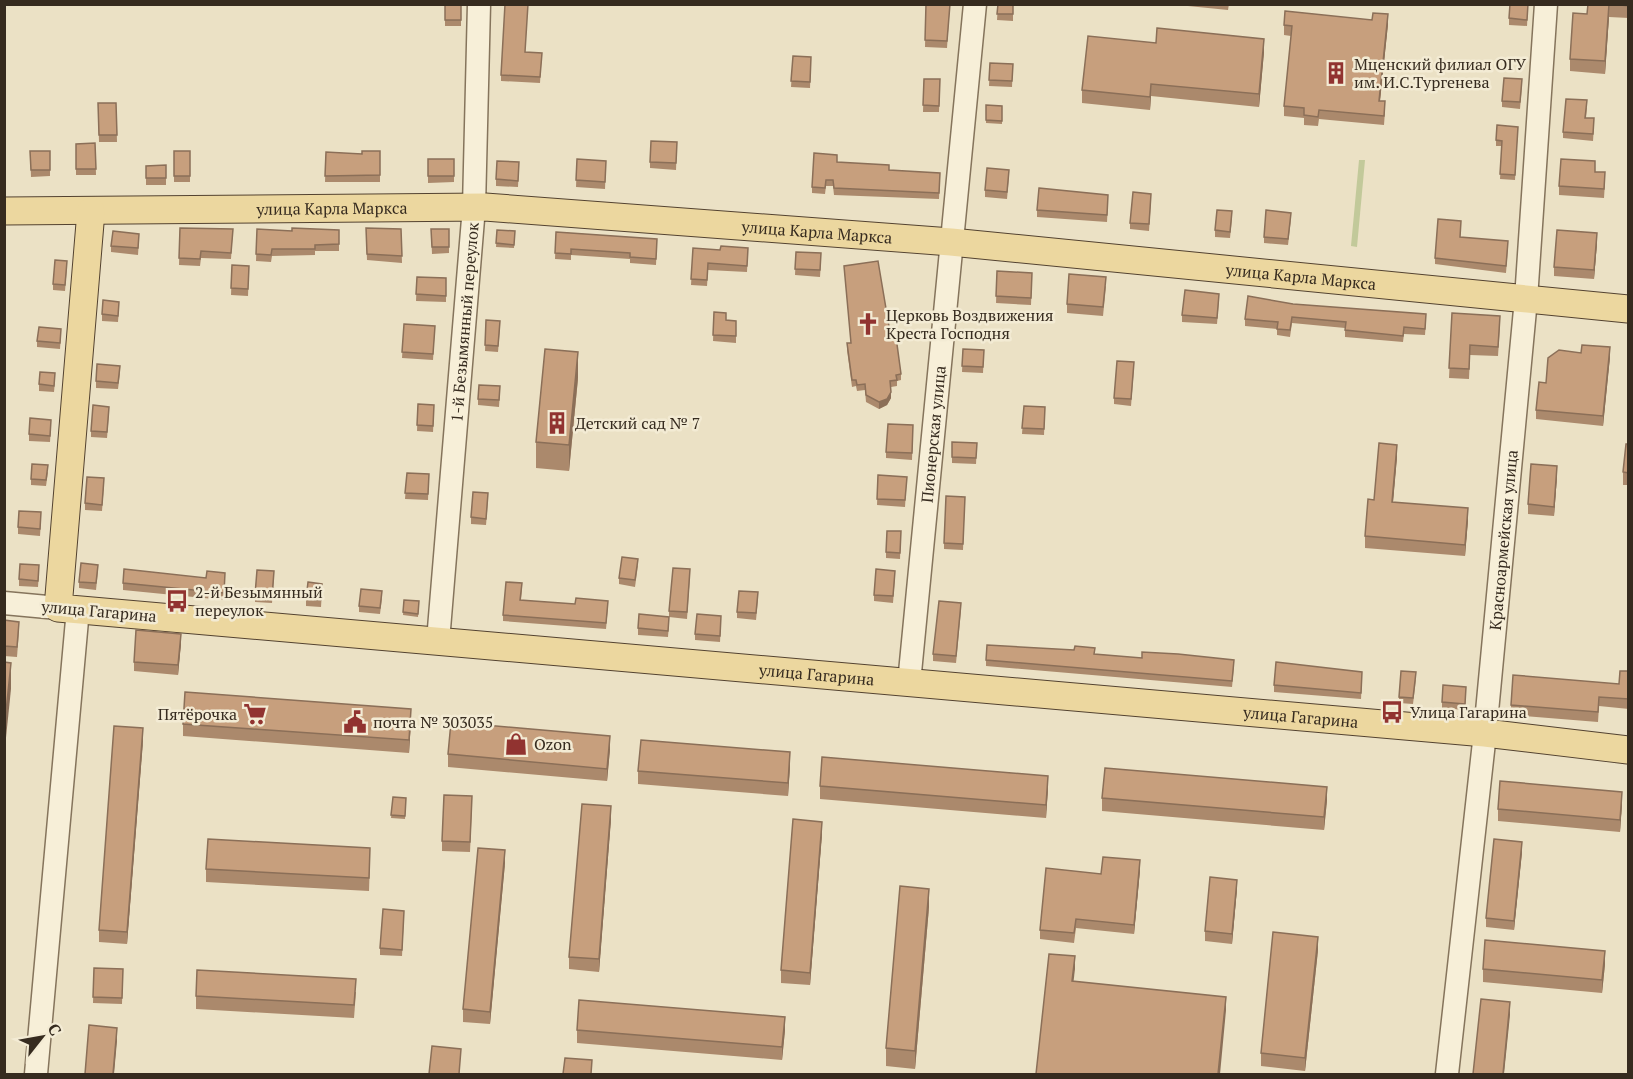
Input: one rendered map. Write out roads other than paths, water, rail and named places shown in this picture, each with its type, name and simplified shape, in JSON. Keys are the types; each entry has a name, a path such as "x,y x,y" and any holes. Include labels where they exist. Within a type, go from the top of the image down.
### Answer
{"main road":[{"name":"улица Карла Маркса","path":"4,211 474,207 951,242 1629,309"},
{"path":"68,609 92,211"},
{"name":"улица Гагарина","path":"68,609 1485,733 1629,750"}],"street":[{"name":"1-й Безымянный переулок","path":"438,641 474,207 479,4"},
{"name":"Пионерская улица","path":"909,682 975,4"},
{"name":"Красноармейская улица","path":"1447,1074 1485,733 1526,299 1546,4"},
{"name":"улица Гагарина","path":"4,603 68,609"},
{"path":"36,1074 68,609"}],"place":[{"name":"Мценский филиал ОГУ им. И.С.Тургенева","path":"1336,73"},
{"name":"Церковь Воздвижения Креста Господня","path":"868,324"},
{"name":"Детский сад № 7","path":"557,423"},
{"name":"2-й Безымянный переулок","path":"177,601"},
{"name":"Улица Гагарина","path":"1392,712"},
{"name":"Пятёрочка","path":"255,714"},
{"name":"почта № 303035","path":"355,722"},
{"name":"Ozon","path":"516,744"}]}
